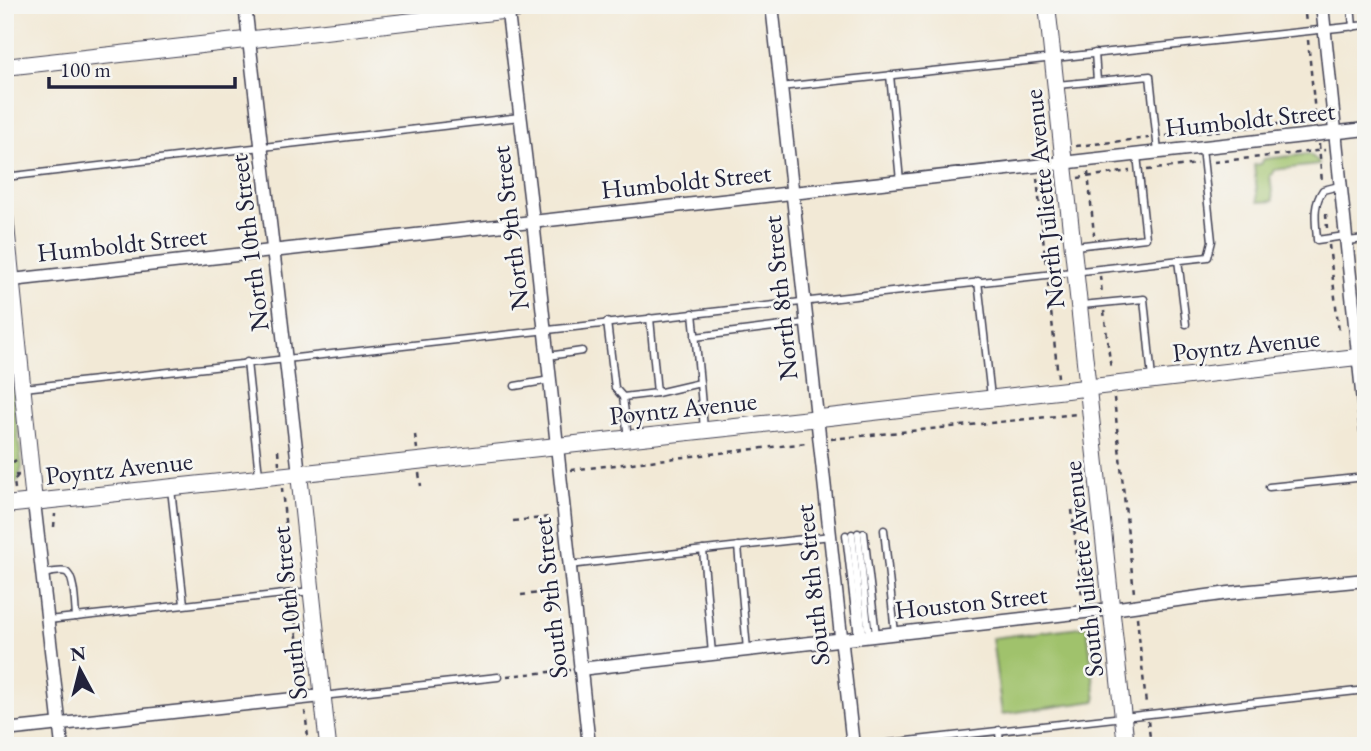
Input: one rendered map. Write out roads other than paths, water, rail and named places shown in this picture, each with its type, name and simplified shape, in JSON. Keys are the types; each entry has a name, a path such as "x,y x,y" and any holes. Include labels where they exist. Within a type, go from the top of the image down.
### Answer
{"street":[{"name":"North 10th Street","path":"244,5 299,474"},
{"path":"5,67 507,8 556,5"},
{"name":"North 8th Street","path":"772,5 816,419"},
{"name":"North Juliette Avenue","path":"1047,5 1089,387"},
{"path":"1322,5 1345,239 1362,357 1366,431"},
{"name":"North 9th Street","path":"507,8 557,445"},
{"name":"Humboldt Street","path":"12,279 1366,129"},
{"path":"5,216 62,746"},
{"name":"Poyntz Avenue","path":"5,505 816,419 1362,357"},
{"name":"South Juliette Avenue","path":"1089,387 1126,746"},
{"name":"South 8th Street","path":"816,419 853,746"},
{"name":"South 9th Street","path":"557,445 589,746"},
{"name":"South 10th Street","path":"299,474 328,746"},
{"name":"Houston Street","path":"580,669 1111,609 1229,593 1366,580"},
{"path":"5,730 322,696"}],"lane":[{"path":"1351,5 1353,27"},
{"path":"780,87 1366,25"},
{"path":"1095,53 1097,81"},
{"path":"890,75 900,181"},
{"path":"1056,85 1150,76 1158,152"},
{"path":"5,177 520,117"},
{"path":"22,388 1208,257 1212,241 1202,147"},
{"path":"1073,247 1146,238 1137,155"},
{"path":"1339,186 1323,190 1318,198 1314,211 1317,240 1366,239"},
{"path":"1178,260 1186,324"},
{"path":"978,281 991,399"},
{"path":"1080,305 1144,299 1153,380"},
{"path":"693,313 704,430"},
{"path":"650,318 657,393"},
{"path":"607,322 615,388 623,397 628,438"},
{"path":"695,337 806,323"},
{"path":"548,356 582,351"},
{"path":"247,362 259,478"},
{"path":"515,386 550,380"},
{"path":"623,397 657,393 700,383"},
{"path":"1269,487 1366,477"},
{"path":"171,488 184,604"},
{"path":"884,530 895,633"},
{"path":"867,636 855,534 867,636"},
{"path":"569,565 831,536"},
{"path":"738,546 747,650"},
{"path":"702,550 712,654"},
{"path":"43,574 69,574 76,617"},
{"path":"48,620 311,591"},
{"path":"322,696 498,677"},
{"path":"863,746 1366,690"},
{"path":"999,730 1000,746"}]}
